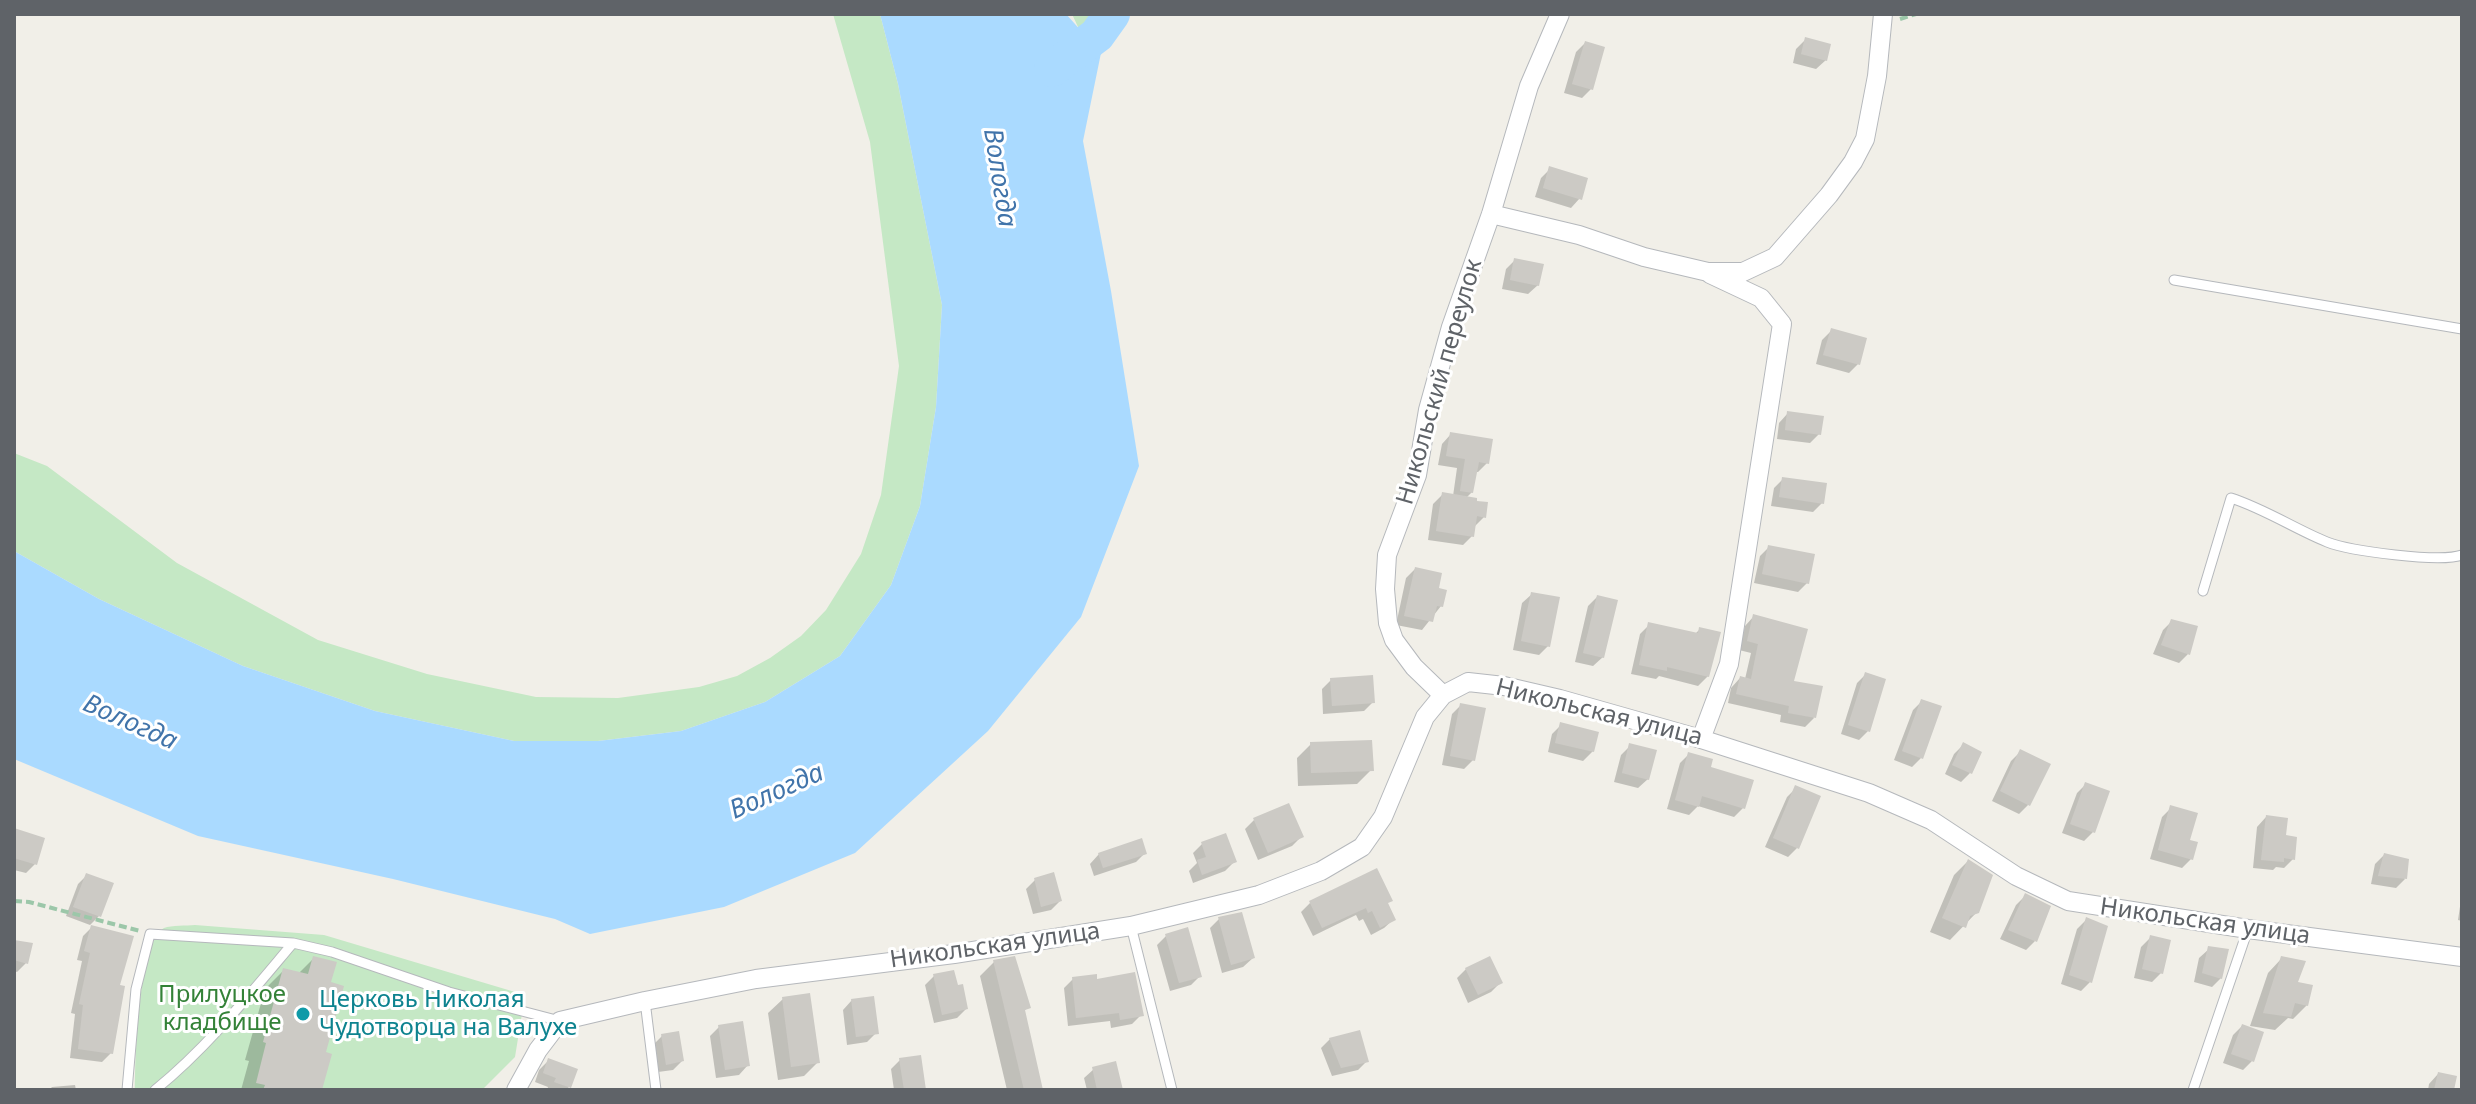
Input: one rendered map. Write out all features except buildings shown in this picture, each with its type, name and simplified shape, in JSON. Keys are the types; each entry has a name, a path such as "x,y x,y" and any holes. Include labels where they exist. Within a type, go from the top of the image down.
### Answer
{"street":[{"name":"Никольский переулок","path":"1443,695 1414,667 1394,640 1388,623 1385,589 1387,555 1417,475 1428,410 1451,327 1491,214 1529,86 1560,14"},
{"path":"1708,272 1743,272 1775,257 1804,226 1853,162 1865,139 1877,76 1883,14"},
{"path":"1491,214 1579,235 1644,257 1708,272 1761,298 1782,324 1729,664 1701,739"},
{"name":"Никольская улица","path":"560,1021 756,979 954,954 1131,926 1259,895 1321,871 1362,847 1383,817 1425,717 1443,695 1468,682 1504,686 1560,699 1701,739 1869,793 1931,820 2016,876 2068,901 2462,957"},
{"path":"516,1090 538,1050 560,1021"}],"lane":[{"path":"2174,280 2462,329"},
{"path":"2203,591 2231,498 2331,543 2425,559 2462,555"},
{"path":"1131,926 1172,1090"},
{"path":"2193,1090 2248,929"},
{"path":"127,1090 136,989 150,934 293,943 332,952 449,992 560,1021"},
{"path":"155,1090 236,1010 293,943"},
{"path":"645,1001 656,1090"}],"path":[{"path":"14,901 29,902 150,934"}],"green space":[{"path":"833,14 880,14 898,84 942,305 936,407 920,506 891,585 840,656 765,702 681,731 598,741 514,741 375,711 243,666 99,599 14,551 14,453 47,466 177,563 318,640 427,674 536,697 618,698 699,687 737,676 770,658 801,636 826,610 861,554 881,495 899,366 870,142"},
{"path":"1072,14 1105,14 1097,24 1087,28 1078,27"},
{"name":"Прилуцкое кладбище","path":"195,925 324,935 525,995 515,1057 482,1090 135,1090 140,1003 148,955 155,937 164,928"}],"water":[{"name":"Вологда","path":"880,14 1066,14 1101,53 1083,141 1139,466 1081,617 988,731 855,853 724,907 590,934 555,919 198,836 14,759 14,551 99,599 243,666 375,711 514,741 598,741 681,731 765,702 840,656 891,585 920,506 936,407 942,305 898,84"}],"waterway":[{"path":"1052,69 1097,35 1112,14"}],"place":[{"name":"Церковь Николая Чудотворца на Валухе","path":"303,1014"}]}
